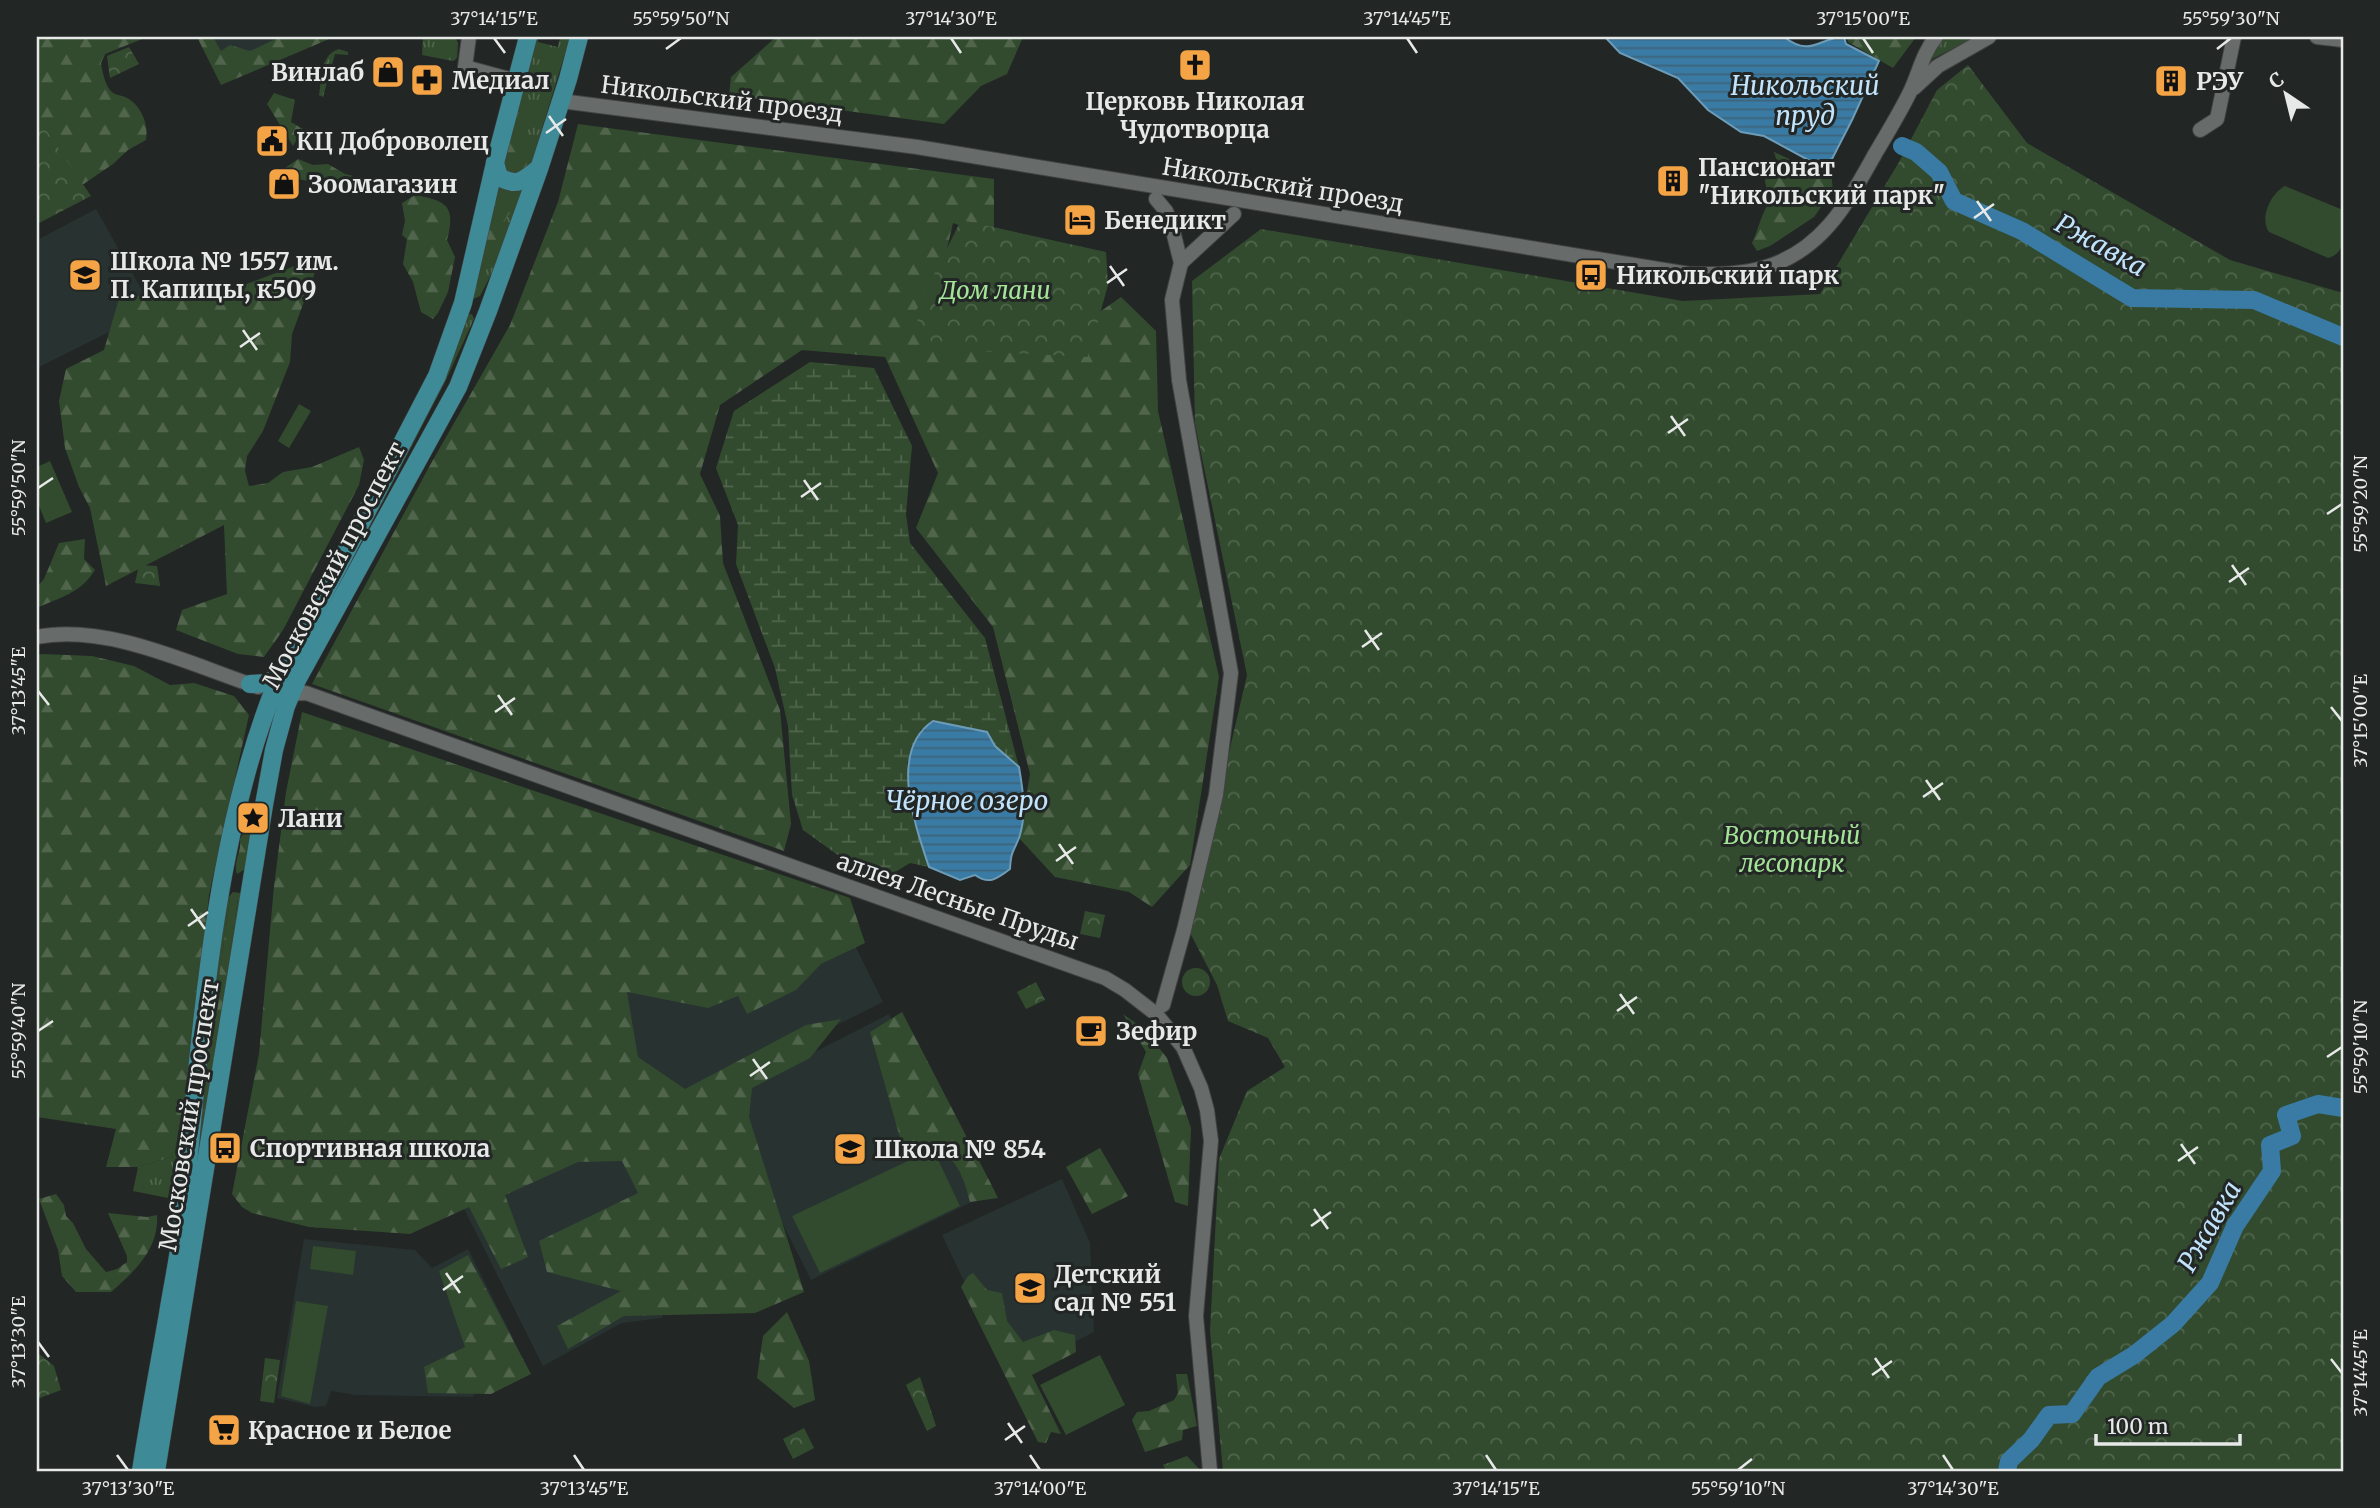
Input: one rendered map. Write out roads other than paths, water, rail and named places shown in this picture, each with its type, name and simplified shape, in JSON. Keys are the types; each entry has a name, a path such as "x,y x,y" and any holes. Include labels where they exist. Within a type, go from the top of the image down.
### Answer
{"main road":[{"name":"Московский проспект","path":"151,1471 204,1015 222,887 240,796 265,713 282,694 437,376 463,303 495,163 528,37"},
{"name":"Московский проспект","path":"151,1471 201,1201 249,890 274,750 282,694 282,673 316,627 458,387 538,169 579,37"},
{"path":"495,163 499,177 510,183 521,182 538,169"},
{"path":"463,303 488,311"},
{"path":"250,684 268,683 282,673"},
{"path":"240,796 250,807 264,805"},
{"path":"222,887 228,883 237,883 249,890"}],"street":[{"path":"469,37 466,67 516,81"},
{"name":"Никольский проезд","path":"561,102 917,147 1689,274 1730,274 1763,268 1795,254 1821,235 1844,210 1911,92 1925,50 1936,37"},
{"name":"Никольский проезд","path":"1911,92 1938,66 1989,37"},
{"path":"2200,130 2217,119 2234,37"},
{"path":"2317,37 2343,40"},
{"path":"1164,205 1181,263 1172,300 1179,380 1231,673 1216,795 1185,930 1164,1005"},
{"path":"1181,263 1234,214"},
{"name":"аллея Лесные Пруды","path":"37,637 87,636 152,649 282,694 306,693 1105,978 1125,990 1156,1014 1183,1046 1201,1088 1211,1141 1196,1316 1209,1471"},
{"path":"250,684 263,696 265,713"}],"water":[{"name":"Никольский пруд","path":"1605,37 1784,37 1802,46 1809,46 1844,37 1846,44 1879,61 1832,159 1822,164 1812,162 1764,136 1741,132 1708,110 1678,78 1620,53"},
{"name":"Чёрное озеро","path":"933,721 987,732 995,746 1019,767 1024,802 1023,820 1010,869 997,878 985,880 975,875 960,880 929,867 912,810 908,769 911,751 919,734"}],"waterway":[{"name":"Ржавка","path":"1902,146 1916,152 1939,172 1954,201 2022,231 2132,298 2254,300 2343,337"},
{"name":"Ржавка","path":"2007,1471 2009,1461 2031,1440 2049,1415 2072,1414 2098,1377 2134,1355 2173,1324 2210,1283 2235,1226 2272,1171 2270,1145 2292,1136 2286,1115 2318,1104 2343,1108"}],"place":[{"name":"Церковь Николая Чудотворца","path":"1195,65"},
{"name":"Винлаб","path":"388,72"},
{"name":"Медиал","path":"427,80"},
{"name":"РЭУ","path":"2171,81"},
{"name":"КЦ Доброволец","path":"272,141"},
{"name":"Пансионат \"Никольский парк\"","path":"1673,181"},
{"name":"Зоомагазин","path":"284,184"},
{"name":"Бенедикт","path":"1080,220"},
{"name":"Школа № 1557 им. П. Капицы, к509","path":"85,275"},
{"name":"Никольский парк","path":"1591,275"},
{"name":"Лани","path":"253,818"},
{"name":"Зефир","path":"1091,1031"},
{"name":"Спортивная школа","path":"225,1148"},
{"name":"Школа № 854","path":"850,1149"},
{"name":"Детский сад № 551","path":"1030,1288"},
{"name":"Красное и Белое","path":"224,1430"}],"park label":[{"name":"Дом лани","path":"995,290"},
{"name":"Восточный лесопарк","path":"1792,849"}]}
